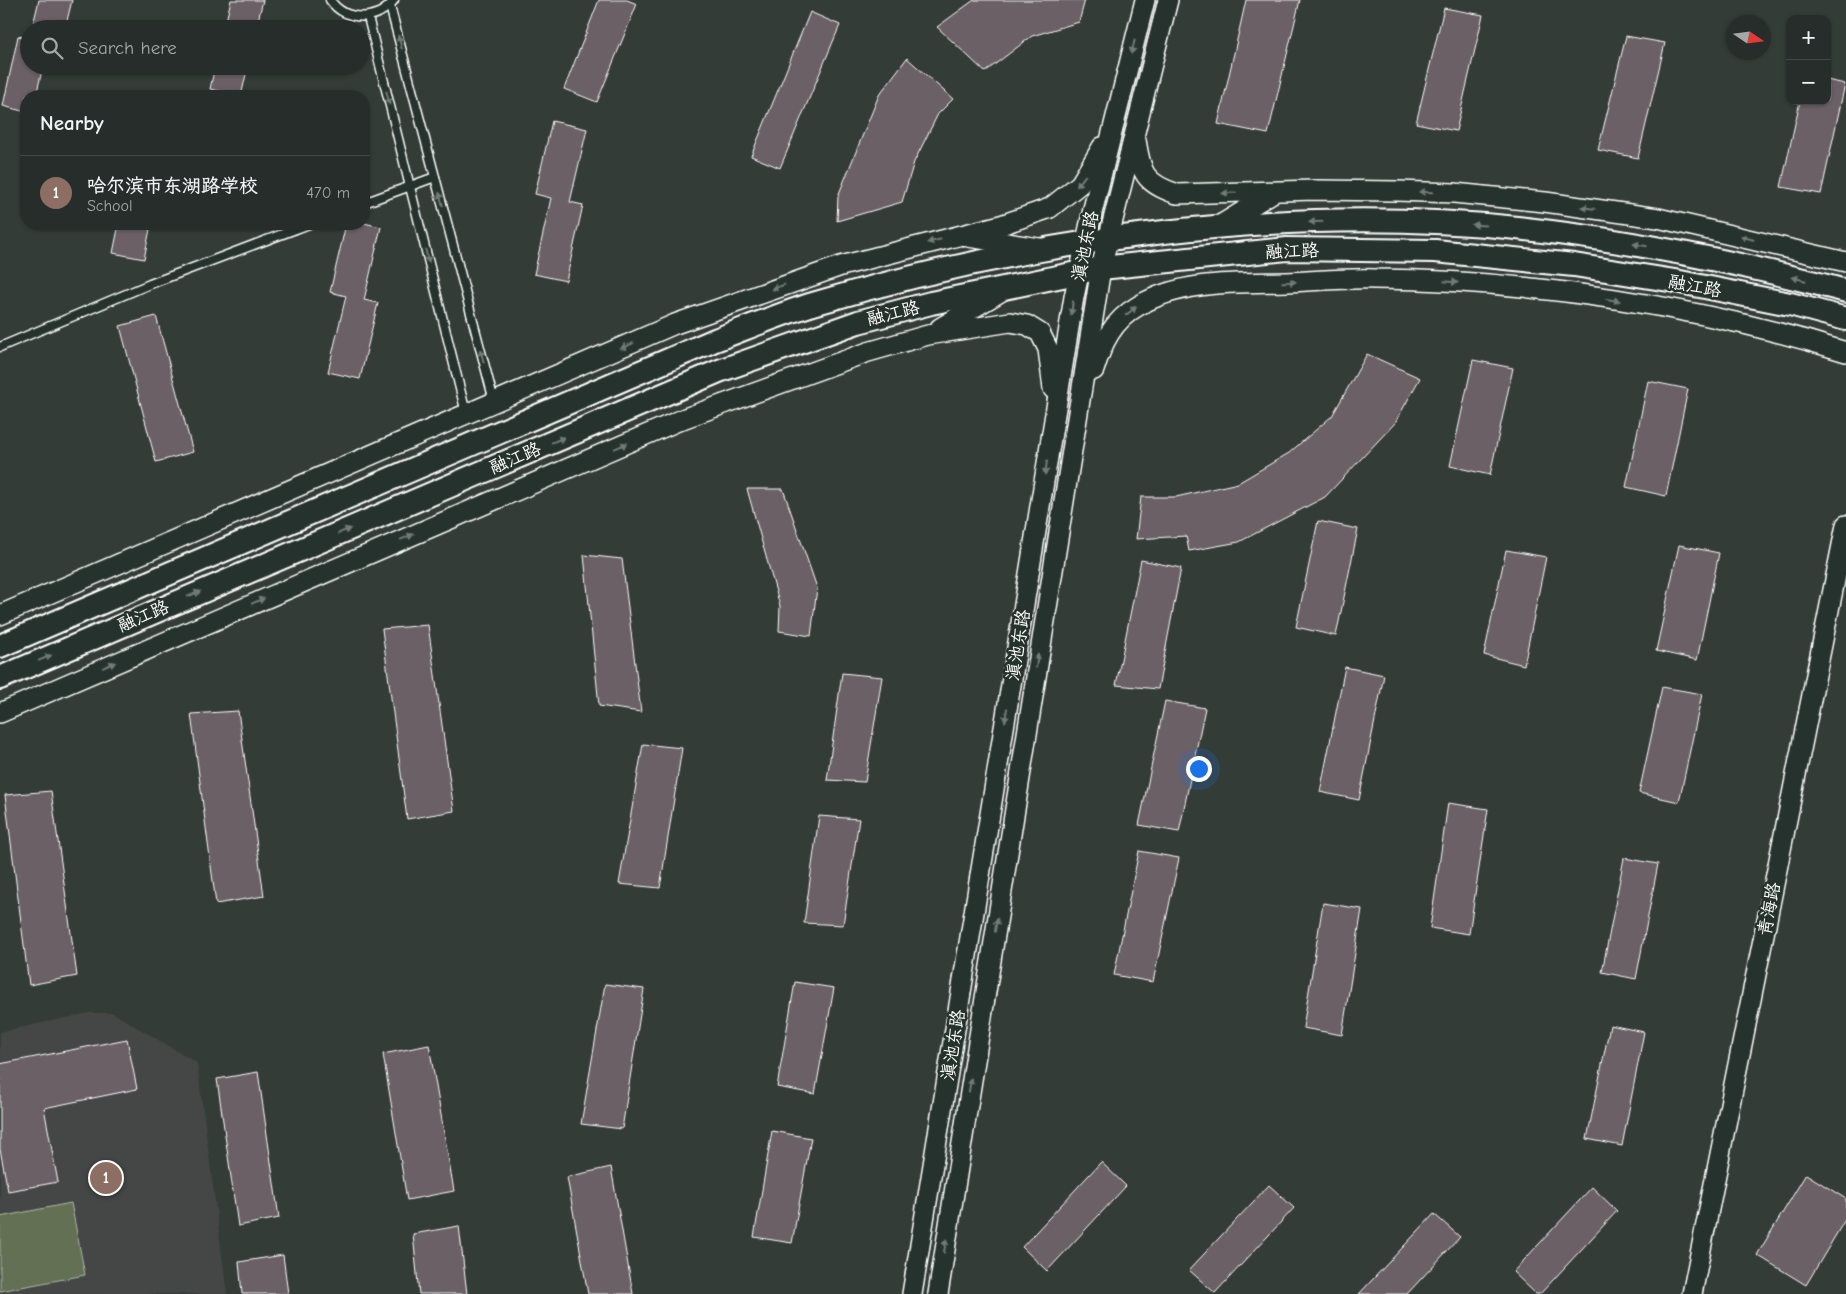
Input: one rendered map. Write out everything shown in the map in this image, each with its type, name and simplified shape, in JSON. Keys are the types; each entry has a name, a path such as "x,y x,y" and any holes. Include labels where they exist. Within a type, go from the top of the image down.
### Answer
{"main road":[{"name":"融江路","path":"0,646 715,340 764,321 810,305 915,277 1050,249 1217,227 1363,221 1438,222 1583,236 1709,257 1846,291"},
{"name":"融江路","path":"0,678 719,371 858,322 931,304 1090,270 1287,249 1435,251 1574,265 1790,304 1846,319"}],"street":[{"name":"滇池东路","path":"912,1294 1055,413 1096,242 1114,124 1145,0"},
{"name":"滇池东路","path":"1096,242 1134,131 1168,0"},
{"path":"0,615 675,324 841,266 1001,225 1050,208 1080,184 1114,124"},
{"path":"1134,131 1140,167 1148,180 1161,188 1177,194 1201,195 1315,190 1454,193 1545,202 1658,218 1846,262"},
{"path":"1217,227 1276,191"},
{"path":"957,236 1050,249"},
{"name":"滇池东路","path":"938,1294 1074,431 1090,270"},
{"path":"1074,431 1102,345 1113,327 1137,306 1151,299 1176,291 1213,284 1373,279 1433,280 1526,288 1686,312 1846,352"},
{"path":"928,335 1004,289"},
{"path":"0,713 685,418 868,352 928,335 1010,322 1027,325 1040,333 1048,349 1055,413"},
{"name":"青海路","path":"1692,1294 1846,525"}],"lane":[{"path":"330,0 343,12 355,17 368,17 380,13 392,3 494,403"},
{"path":"370,25 467,415"},
{"path":"370,201 435,177"},
{"path":"0,347 150,284 293,230"}],"shaded area":[{"path":"89,1013 113,1013 197,1063 227,1294 0,1294 0,1032"}],"green space":[{"path":"71,1203 85,1275 0,1291 0,1217"}],"building":[{"path":"39,0 72,0 67,20 34,20"},
{"path":"231,0 263,0 258,20 226,20"},
{"path":"599,0 627,0 637,4 597,102 564,89"},
{"path":"974,0 1085,0 1079,22 1032,36 985,72 937,27"},
{"path":"1246,0 1300,0 1268,134 1218,124"},
{"path":"1444,8 1483,15 1456,131 1416,123"},
{"path":"810,12 840,25 780,168 751,156"},
{"path":"18,36 20,36 20,75 41,75 37,90 20,90 20,110 3,106"},
{"path":"1626,36 1665,43 1638,158 1598,150"},
{"path":"907,58 953,99 938,114 914,162 902,202 837,221 838,196 879,95"},
{"path":"213,75 246,75 242,90 210,89"},
{"path":"1831,81 1845,84 1821,194 1781,187 1799,105 1831,105"},
{"path":"552,121 587,129 570,202 583,205 566,281 534,274 551,198 535,194"},
{"path":"370,224 381,227 364,300 378,303 360,379 328,372 346,296 330,292 345,230 370,230"},
{"path":"118,230 150,230 144,259 113,253"},
{"path":"156,316 193,452 156,462 120,326"},
{"path":"1367,354 1420,378 1395,423 1325,497 1239,542 1189,551 1186,536 1136,539 1141,497 1176,497 1238,483 1289,453 1332,416"},
{"path":"1473,360 1513,368 1490,475 1450,466"},
{"path":"1648,381 1688,389 1666,496 1626,487"},
{"path":"747,489 783,489 817,588 811,636 779,631 780,606"},
{"path":"1318,521 1358,529 1336,636 1296,627"},
{"path":"1679,545 1719,553 1697,660 1656,651"},
{"path":"1506,550 1546,557 1524,665 1484,655"},
{"path":"584,555 622,559 641,712 599,706"},
{"path":"1141,560 1181,568 1158,689 1116,685"},
{"path":"428,625 454,811 407,819 382,629"},
{"path":"1345,667 1384,675 1359,800 1320,792"},
{"path":"842,673 882,677 865,782 827,780"},
{"path":"1662,687 1702,694 1679,802 1639,793"},
{"path":"1165,701 1205,708 1179,832 1139,825"},
{"path":"238,711 264,896 216,904 191,714"},
{"path":"643,744 682,748 660,888 619,884"},
{"path":"51,791 77,976 29,985 5,795"},
{"path":"1448,803 1488,809 1469,934 1430,928"},
{"path":"819,816 859,819 843,925 804,923"},
{"path":"1139,851 1179,858 1153,982 1114,975"},
{"path":"1624,858 1658,864 1636,979 1602,972"},
{"path":"1323,903 1362,909 1342,1035 1303,1028"},
{"path":"795,982 834,988 815,1094 777,1087"},
{"path":"605,984 644,989 622,1129 581,1124"},
{"path":"1610,1025 1644,1032 1622,1146 1587,1139"},
{"path":"127,1039 137,1089 44,1108 58,1182 8,1191 0,1149 0,1064"},
{"path":"429,1045 454,1191 407,1200 383,1054"},
{"path":"258,1072 279,1218 238,1226 217,1079"},
{"path":"772,1131 811,1138 792,1243 754,1237"},
{"path":"1101,1162 1126,1186 1047,1271 1022,1247"},
{"path":"611,1167 633,1294 588,1294 567,1177"},
{"path":"1806,1174 1846,1199 1846,1218 1806,1285 1757,1255"},
{"path":"1269,1185 1294,1208 1215,1293 1189,1270"},
{"path":"1592,1187 1617,1211 1540,1294 1536,1294 1513,1272"},
{"path":"1434,1214 1460,1237 1407,1294 1359,1294"},
{"path":"459,1226 467,1294 419,1294 413,1234"},
{"path":"283,1255 288,1294 242,1294 239,1262"}],"place":[{"name":"哈尔滨市东湖路学校","path":"106,1178"}]}
